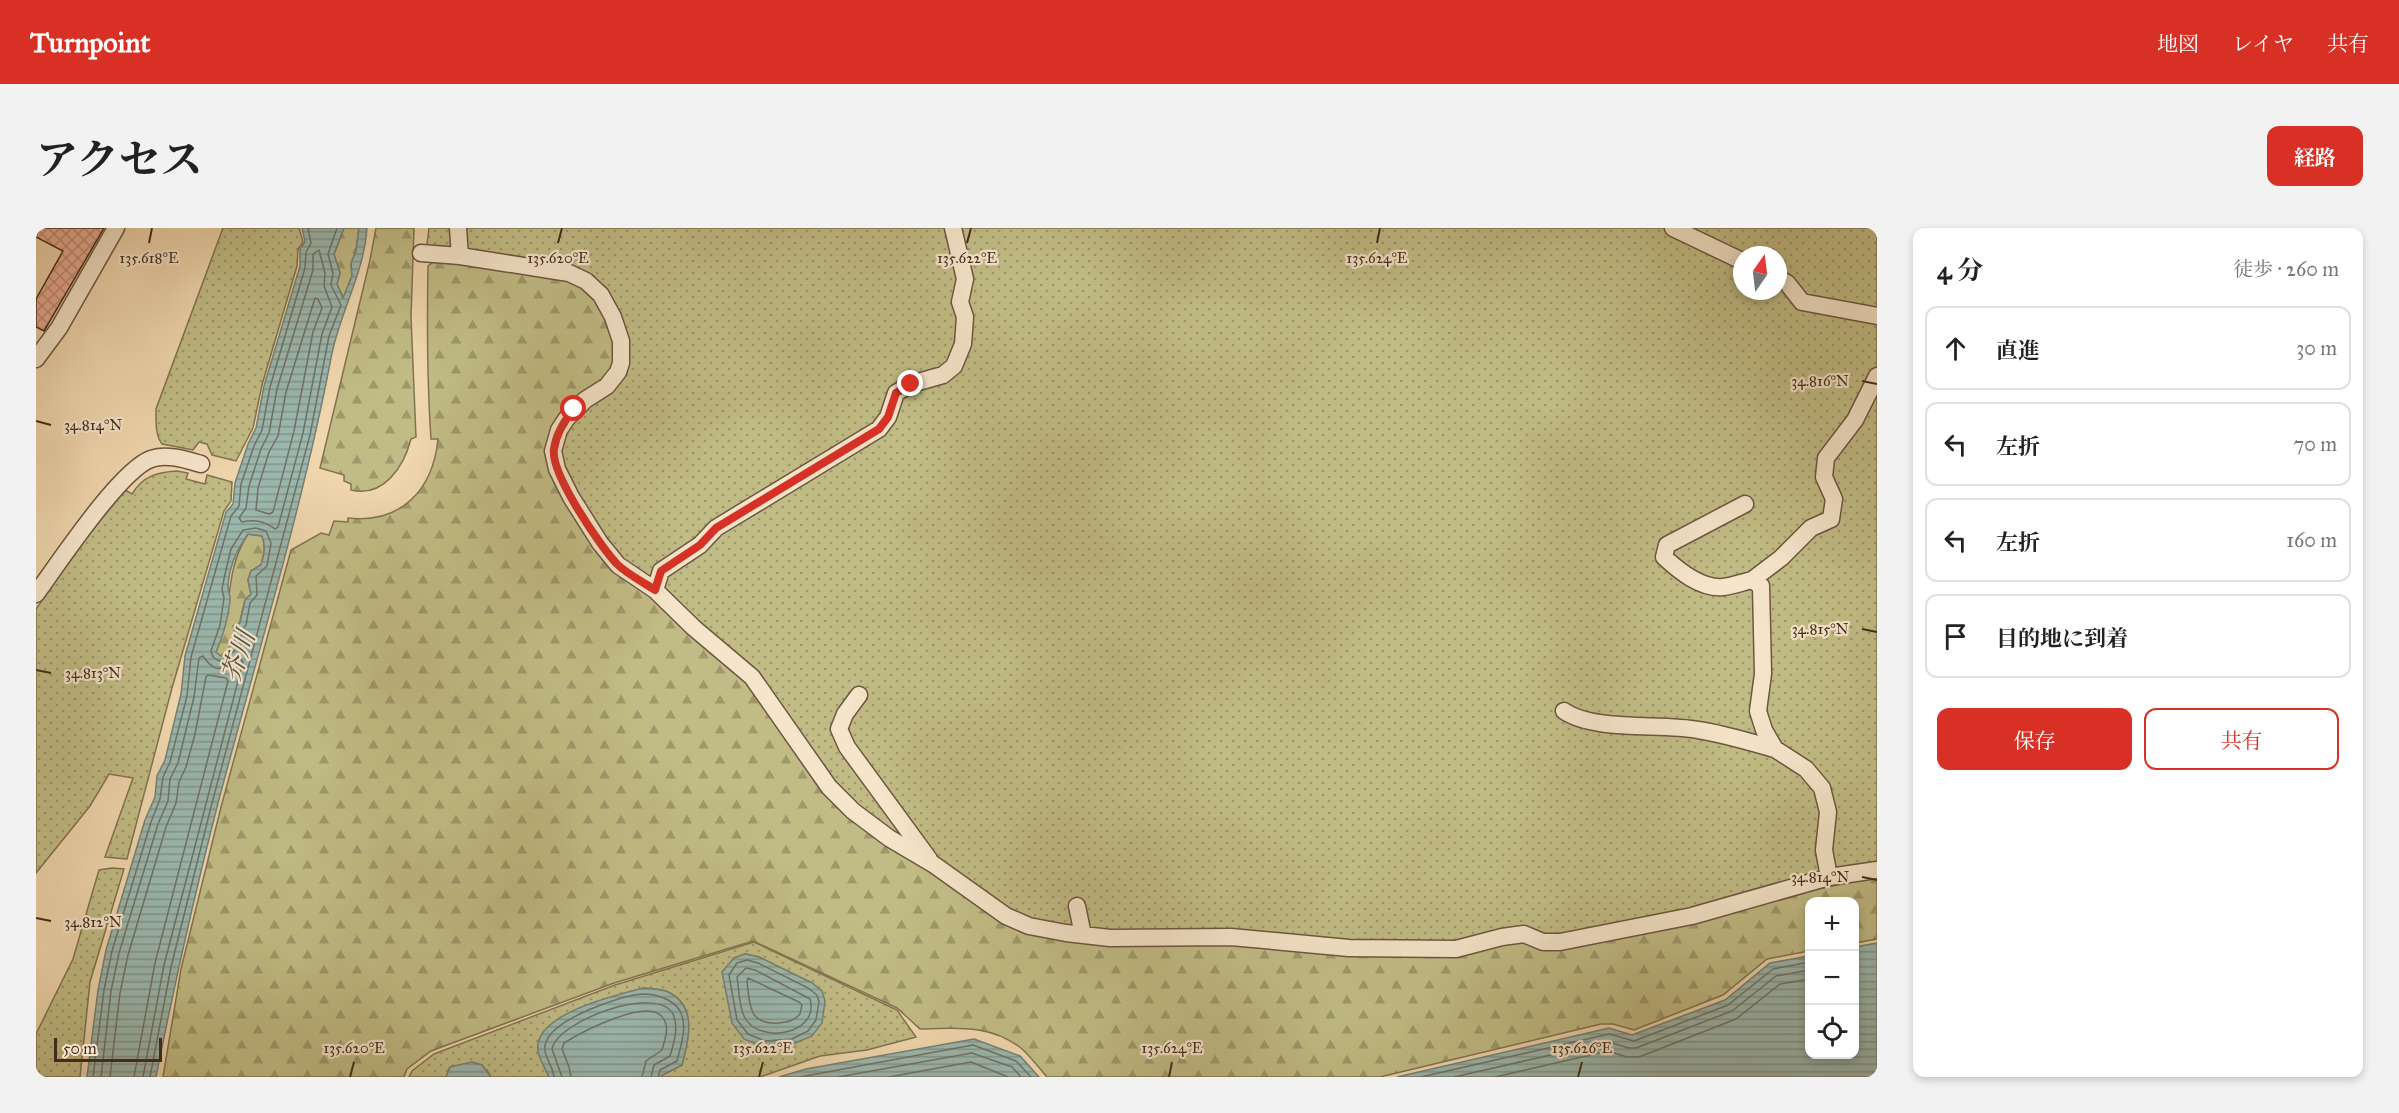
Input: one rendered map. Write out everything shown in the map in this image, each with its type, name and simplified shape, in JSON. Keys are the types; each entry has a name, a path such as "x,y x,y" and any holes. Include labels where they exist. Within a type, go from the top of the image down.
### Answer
{"street":[{"path":"36,359 59,328 116,228"},
{"path":"458,228 460,256"},
{"path":"655,590 661,571 700,545 716,528 879,429 888,417 896,393 911,384 943,375 954,366 963,344 965,317 960,302 965,279 952,228"},
{"path":"1673,228 1733,257"},
{"path":"421,254 460,256 569,273 586,281 601,295 613,317 621,341 621,363 618,372 607,386 585,400 567,418 559,430 553,451 557,469 571,497 600,543 618,565 655,590 694,628 752,677 829,786 845,803 889,838 933,864 1006,916 1029,926 1110,938 1231,937 1349,948 1456,949 1502,937 1524,934 1543,942 1560,942 1692,916 1829,878 1877,870"},
{"path":"1787,283 1802,302 1877,316"},
{"path":"1745,504 1667,545 1664,557 1674,567 1706,586 1723,587 1752,580 1781,558 1811,528 1831,519 1834,499 1824,477 1826,458 1855,420 1877,376"},
{"path":"36,594 127,475 152,458 180,458 201,464"},
{"path":"1752,580 1761,586 1763,674 1758,711 1764,730 1775,749"},
{"path":"859,695 845,714 839,729 847,747 933,864"},
{"path":"1564,711 1572,717 1591,722 1696,729 1775,749 1806,769 1822,788 1828,812 1824,850 1829,878"},
{"path":"1077,906 1083,935"}],"green space":[{"path":"223,228 299,228 303,242 298,249 297,266 262,385 253,428 236,461 212,455 207,444 199,442 193,450 162,444 156,423 156,409"},
{"path":"344,228 359,228 356,251 351,263 352,276 343,299 337,284 340,273 334,254"},
{"path":"376,228 414,228 411,317 416,437 411,439 398,469 391,478 373,489 363,491 351,490 351,484 344,481 344,475 320,468"},
{"path":"429,228 1877,228 1877,866 1694,910 1553,939 1459,944 1098,934 1011,915 863,813 608,549 435,252 427,245"},
{"path":"436,260 581,282 609,316 617,361 550,446 601,548 748,677 823,782 1017,925 1323,951 1524,939 1540,945 1877,877 1877,939 1859,942 1859,897 1805,897 1805,952 1767,959 1723,995 1634,1030 1613,1024 1601,1024 1380,1077 1047,1077 1022,1049 998,1035 973,1029 920,1029 897,1008 753,941 614,983 431,1051 407,1069 404,1077 163,1077 181,969 221,807 291,550 321,533 329,535 334,521 348,522 348,518 384,515 398,509 411,500 421,488 435,457 438,439 431,439 428,374 428,266"},
{"path":"177,471 188,473 186,479 205,484 207,475 232,482 231,501 224,511 172,688 127,859 105,857 133,778 109,774 90,806 36,873 36,609 86,538 125,490 132,494 151,476"},
{"path":"248,534 262,536 263,558 261,565 251,571 248,580 251,594 245,600 235,642 221,656 216,652 222,636 231,578 240,549"},
{"path":"124,869 90,982 80,1077 36,1077 36,1034 73,959 99,870"},
{"path":"754,942 897,1010 916,1037 867,1050 820,1056 760,1077 659,1077 682,1065 687,1046 688,1016 679,999 670,993 643,988 538,1051 549,1077 491,1077 487,1070 450,1067 446,1077 409,1077 412,1071 434,1054 615,985","holes":["745,954 759,957 812,983 734,958"]}],"water":[{"name":"芥川","path":"302,228 344,228 334,254 340,273 337,284 343,298 352,276 351,263 356,251 359,228 367,228 361,262 335,342 292,528 209,841 156,1077 87,1077 98,990 106,950 145,820 155,797 157,776 165,760 181,694 185,656 226,512 233,504 235,483 256,428 264,386 300,266 300,249 305,242","holes":["248,534 262,536 264,551 261,565 251,571 248,580 251,594 245,600 240,623 233,626 235,639 221,656 216,652 228,614 230,599 228,587 232,566"]},
{"path":"1877,943 1877,1077 1397,1077 1609,1028 1632,1035 1725,1000 1770,963 1805,957 1805,1059 1859,1059 1859,946"},
{"path":"745,954 759,957 812,983 822,991 825,1001 822,1023 812,1036 793,1044 763,1047 744,1039 732,1023 722,972 734,958"},
{"path":"643,988 667,992 679,999 685,1007 689,1026 682,1065 659,1077 549,1077 538,1051 540,1038 548,1027 578,1008"},
{"path":"974,1039 1020,1056 1039,1077 779,1077 806,1069"},
{"path":"472,1062 482,1065 491,1077 446,1077 450,1067"}],"building":[{"path":"40,228 104,228 44,331 36,327 36,299 63,251 36,237"}],"route":[{"path":"574,409 559,430 553,451 557,469 571,497 600,543 618,565 655,590 661,571 700,545 716,528 879,429 888,417 896,393 911,384"}]}
